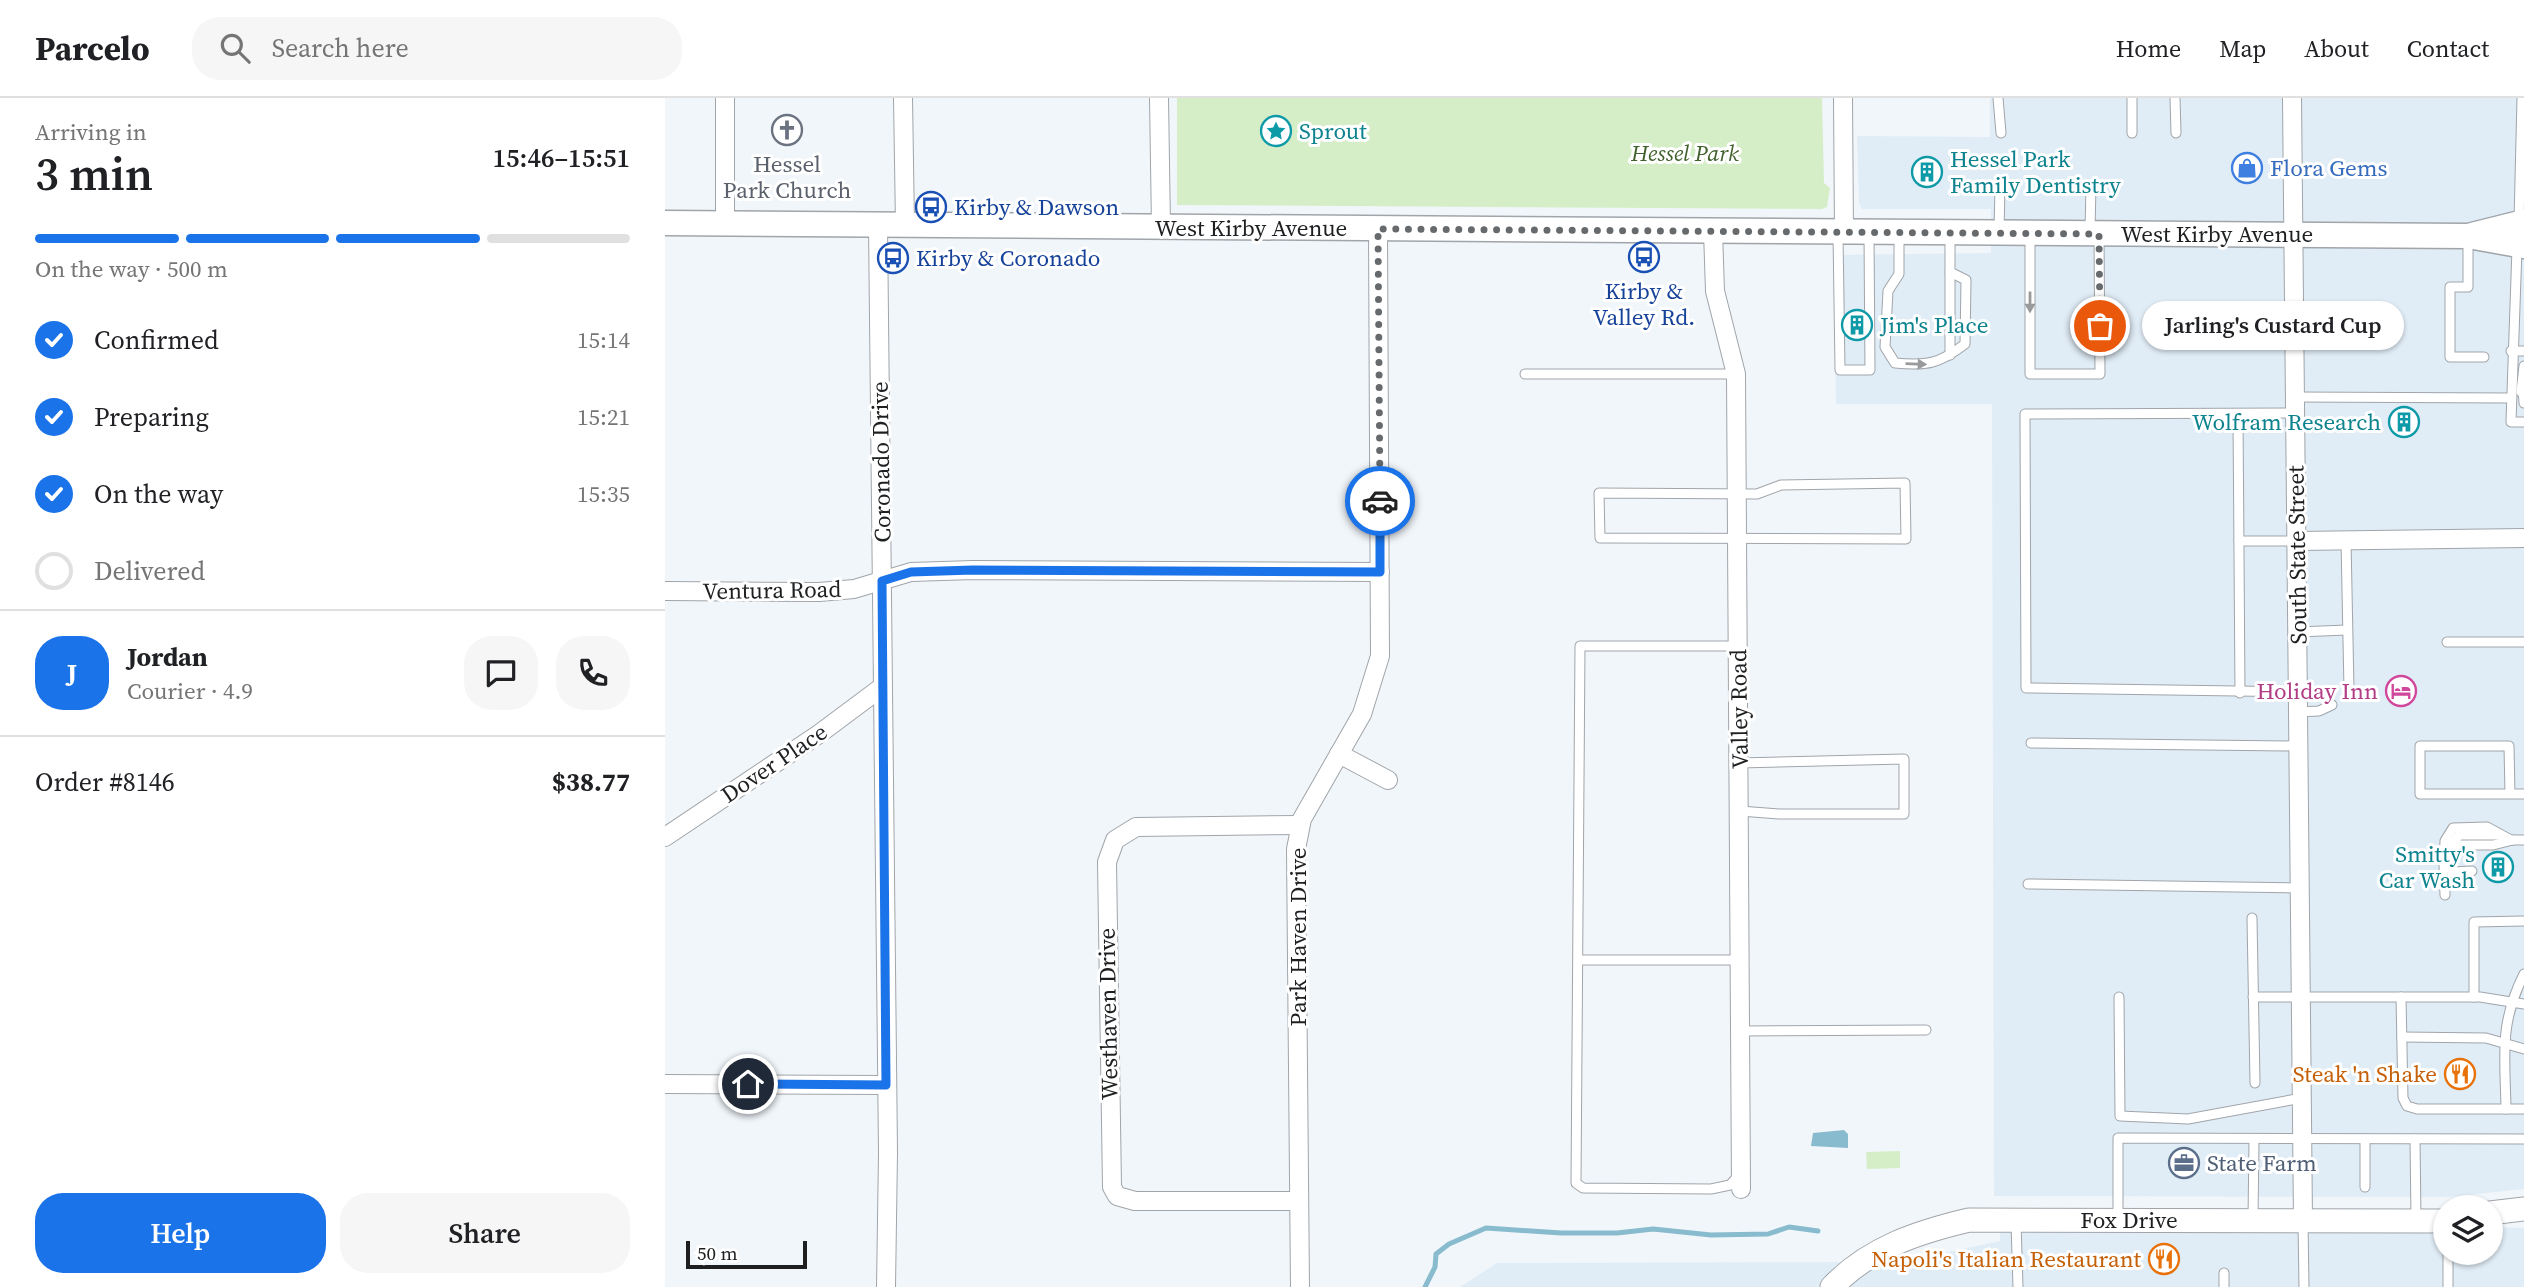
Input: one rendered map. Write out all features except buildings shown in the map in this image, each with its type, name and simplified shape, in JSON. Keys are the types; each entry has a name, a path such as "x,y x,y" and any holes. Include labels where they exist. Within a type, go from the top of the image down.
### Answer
{"main road":[{"name":"West Kirby Avenue","path":"665,223 2030,234 2521,234"}],"street":[{"path":"725,98 725,223"},
{"path":"903,98 905,225"},
{"path":"1159,98 1161,227"},
{"path":"1841,232 1843,98"},
{"name":"South State Street","path":"2288,99 2293,235 2303,1221"},
{"name":"Coronado Drive","path":"878,225 886,1287"},
{"name":"Park Haven Drive","path":"1300,1287 1296,849 1300,825 1307,807 1362,714 1380,656 1378,229"},
{"name":"Valley Road","path":"1713,231 1716,291 1736,374 1741,1181"},
{"path":"2297,541 2524,538"},
{"name":"Ventura Road","path":"665,591 819,592 854,589 911,572 973,570 1380,572"},
{"name":"Dover Place","path":"665,837 819,734 882,687"},
{"path":"1339,754 1388,780"},
{"name":"Westhaven Drive","path":"1298,1201 1135,1201 1118,1196 1112,1187 1107,862 1115,839 1136,827 1300,825"},
{"path":"665,1084 886,1085"},
{"path":"2503,1211 2524,1209"},
{"name":"Fox Drive","path":"1832,1287 1843,1275 1892,1244 1916,1233 1969,1220 2433,1221"}],"lane":[{"path":"1998,98 2001,133"},
{"path":"2132,98 2132,133"},
{"path":"2175,98 2176,133"},
{"path":"2522,98 2521,234 2513,300 2510,398 2511,422 2524,422"},
{"path":"1999,233 2000,185"},
{"path":"2030,234 2030,374 2100,374 2091,186"},
{"path":"1841,232 1840,370 1870,370 1869,232"},
{"path":"1899,233 1899,274 1888,291 1885,347 1895,363 1931,365 1965,344 1966,280 1950,272"},
{"path":"1950,233 1950,355"},
{"path":"2468,236 2468,287 2450,287 2450,357 2484,357"},
{"path":"2511,351 2524,351"},
{"path":"2524,366 2524,403"},
{"path":"1525,374 1736,374"},
{"path":"2298,692 2026,688 2025,414 2238,414 2295,405 2510,398"},
{"path":"2238,414 2240,692"},
{"path":"1905,483 1906,538 1738,538 1600,538 1599,493 1757,494 1781,485 1905,483"},
{"path":"2346,540 2349,690"},
{"path":"2239,541 2297,541"},
{"path":"2297,632 2347,630"},
{"path":"2447,642 2524,642"},
{"path":"1738,646 1580,646 1576,1183 1583,1188 1711,1189 1741,1181"},
{"path":"2298,712 2319,710 2332,705"},
{"path":"2032,743 2299,746"},
{"path":"2510,794 2509,746 2420,746 2420,794 2510,794 2524,794"},
{"path":"1739,764 1904,759 1904,814 1779,814 1740,811"},
{"path":"2445,895 2445,841 2453,828 2487,827 2501,835 2519,840"},
{"path":"2445,859 2459,845 2493,845 2519,840"},
{"path":"2445,859 2452,872 2472,871"},
{"path":"2028,884 2300,888"},
{"path":"2252,918 2255,1083"},
{"path":"2474,997 2474,922 2524,921"},
{"path":"1579,961 1740,960"},
{"path":"2506,1109 2503,1030 2510,1002 2524,974"},
{"path":"2253,996 2474,997 2524,1004"},
{"path":"2119,997 2120,1116 2188,1119 2302,1098"},
{"path":"2401,997 2403,1098 2407,1106 2417,1109 2524,1109"},
{"path":"1741,1031 1926,1030"},
{"path":"2402,1037 2486,1038 2524,1049"},
{"path":"2118,1220 2118,1138 2524,1139"},
{"path":"2253,1221 2254,1139"},
{"path":"2365,1139 2365,1187"},
{"path":"2415,1139 2416,1222"},
{"path":"2016,1220 2018,1287"},
{"path":"2303,1221 2304,1287"},
{"path":"2448,1265 2448,1287"},
{"path":"2224,1273 2224,1287"}],"shaded area":[{"path":"1990,98 2524,98 2524,1189 2433,1197 1994,1196 1992,404 1836,404 1834,255 1991,253 1991,209 1862,209 1859,203 1857,136 1990,137"},
{"path":"2503,1227 2524,1228 2524,1287 1460,1287 1497,1263 1902,1262 2000,1241 2000,1231 2433,1232 2433,1265 2503,1265"}],"green space":[{"name":"Hessel Park","path":"1177,98 1822,98 1824,183 1830,188 1827,207 1822,209 1177,205"},
{"path":"1900,1151 1900,1168 1867,1169 1866,1152"}],"water":[{"path":"1844,1130 1848,1134 1848,1148 1811,1146 1813,1133"}],"waterway":[{"path":"1425,1287 1435,1267 1436,1254 1449,1244 1486,1228 1561,1233 1617,1233 1653,1229 1711,1235 1768,1234 1789,1227 1818,1231"}],"way so far":[{"path":"1380,501 1378,229 2099,234 2100,326"}],"place":[{"name":"Hessel Park Church","path":"787,130"},
{"name":"Sprout","path":"1276,131"},
{"name":"Flora Gems","path":"2247,168"},
{"name":"Hessel Park Family Dentistry","path":"1927,172"},
{"name":"Kirby & Dawson","path":"931,207"},
{"name":"Kirby & Valley Rd.","path":"1644,257"},
{"name":"Kirby & Coronado","path":"893,258"},
{"name":"Jim's Place","path":"1857,325"},
{"name":"Jarling's Custard Cup","path":"2100,326"},
{"name":"Wolfram Research","path":"2404,422"},
{"name":"Holiday Inn","path":"2401,691"},
{"name":"Smitty's Car Wash","path":"2498,867"},
{"name":"Steak 'n Shake","path":"2460,1074"},
{"name":"State Farm","path":"2184,1163"},
{"name":"Napoli's Italian Restaurant","path":"2164,1259"}],"route":[{"path":"748,1084 886,1085 882,581 911,572 973,570 1380,572 1380,501"}]}
